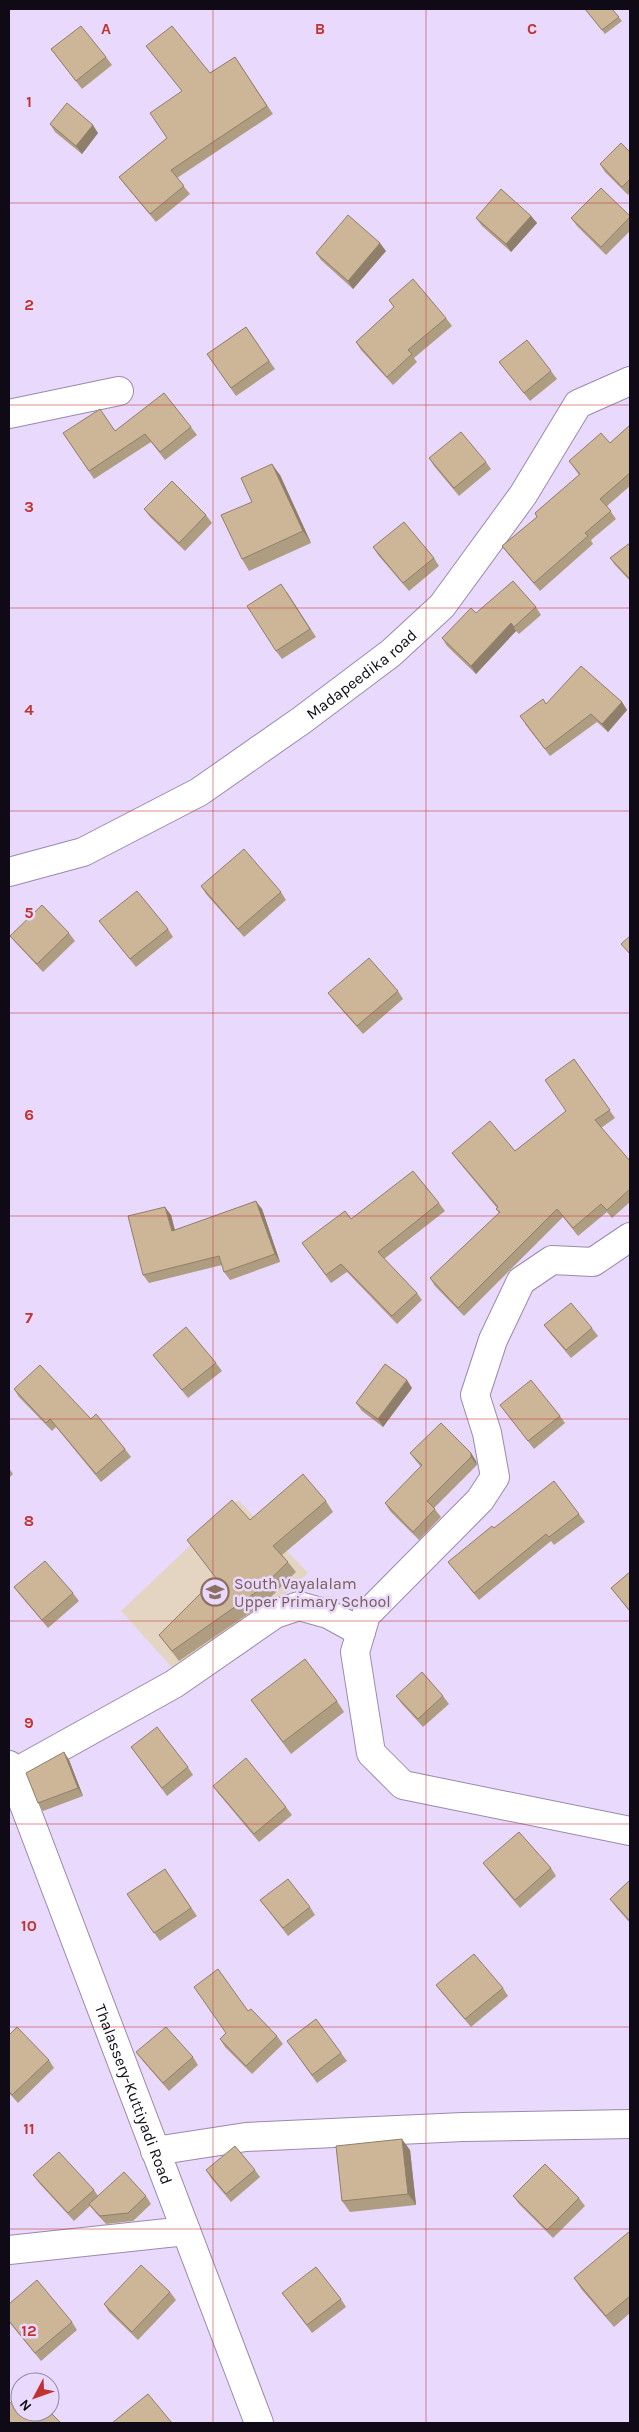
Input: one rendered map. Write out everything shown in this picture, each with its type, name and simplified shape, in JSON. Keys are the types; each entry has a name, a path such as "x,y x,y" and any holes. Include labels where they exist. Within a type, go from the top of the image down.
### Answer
{"street":[{"name":"Madapeedika road","path":"9,872 83,852 199,792 302,720 391,653 442,606 465,576 523,495 578,404 630,381"},
{"path":"9,414 119,391"},
{"path":"630,1237 593,1262 552,1260 521,1281 494,1340 476,1395 487,1433 495,1477 480,1500 366,1614 355,1652 371,1753 403,1785 630,1831"},
{"path":"10,1770 174,1684 275,1614 299,1606 328,1614 361,1632"},
{"name":"Thalassery-Kuttiyadi Road","path":"10,1770 259,2423"},
{"path":"155,2151 246,2137 463,2127 630,2124"},
{"path":"9,2250 186,2231"}],"shaded area":[{"name":"South Vayalalam Upper Primary School","path":"238,1500 308,1573 189,1686 121,1611"}],"building":[{"path":"585,9 612,9 619,17 602,30"},
{"path":"81,26 106,57 76,81 51,49"},
{"path":"172,26 210,73 235,57 267,106 171,170 184,186 150,214 119,177 167,138 150,113 182,91 146,46"},
{"path":"67,103 93,125 76,146 50,124"},
{"path":"621,143 630,152 630,179 622,187 600,164"},
{"path":"601,188 630,217 601,247 571,218"},
{"path":"501,189 531,216 506,244 476,218"},
{"path":"348,215 380,243 348,281 316,253"},
{"path":"413,279 446,318 408,350 412,354 387,377 356,342 394,307 389,300"},
{"path":"246,327 269,361 231,388 207,354"},
{"path":"527,340 551,371 524,393 499,362"},
{"path":"164,393 191,427 160,452 145,434 89,471 63,433 100,409 115,431"},
{"path":"630,425 630,473 600,499 611,511 585,533 588,536 534,583 502,546 537,517 535,513 580,474 569,461 601,433 610,443"},
{"path":"461,432 486,462 454,488 429,458"},
{"path":"272,464 303,531 242,559 221,515 252,502 241,478"},
{"path":"172,481 206,515 179,543 144,509"},
{"path":"404,522 434,558 403,583 373,547"},
{"path":"630,543 630,579 610,558"},
{"path":"513,581 536,607 514,627 511,623 471,666 442,638 471,608 476,613"},
{"path":"281,584 310,629 276,651 247,606"},
{"path":"581,666 622,702 602,724 591,714 545,749 520,716 543,699 546,704"},
{"path":"244,849 281,892 238,929 201,886"},
{"path":"137,891 168,929 130,959 99,921"},
{"path":"42,905 69,933 37,964 10,936"},
{"path":"630,936 630,954 621,944"},
{"path":"369,958 398,991 357,1026 328,993"},
{"path":"574,1059 610,1110 595,1120 630,1161 630,1189 607,1210 601,1204 573,1228 557,1209 458,1308 430,1278 500,1212 496,1209 498,1207 452,1153 490,1121 515,1151 566,1111 545,1080"},
{"path":"413,1171 439,1203 378,1252 417,1293 392,1316 341,1264 326,1275 302,1243 345,1211 351,1219"},
{"path":"256,1201 275,1254 224,1272 219,1256 143,1275 128,1216 165,1207 172,1231"},
{"path":"571,1303 592,1328 566,1350 544,1325"},
{"path":"186,1327 216,1363 182,1390 153,1355"},
{"path":"385,1364 407,1380 378,1419 356,1403"},
{"path":"40,1365 91,1419 96,1414 125,1449 96,1474 50,1419 46,1423 14,1389"},
{"path":"531,1380 560,1416 528,1441 500,1405"},
{"path":"441,1423 471,1453 471,1457 427,1501 435,1509 413,1532 385,1503 422,1465 410,1453"},
{"path":"303,1474 326,1501 273,1546 288,1562 259,1590 172,1651 159,1635 216,1578 187,1540 232,1500 250,1520"},
{"path":"554,1481 579,1514 549,1537 546,1534 474,1593 448,1562 492,1526 494,1528"},
{"path":"45,1561 73,1593 42,1620 14,1587"},
{"path":"630,1572 630,1611 611,1588"},
{"path":"305,1659 337,1701 283,1742 251,1700"},
{"path":"422,1672 443,1696 418,1719 396,1696"},
{"path":"157,1727 188,1767 162,1788 131,1747"},
{"path":"64,1752 78,1788 38,1803 26,1773"},
{"path":"246,1758 286,1807 254,1834 213,1786"},
{"path":"519,1832 551,1868 515,1900 483,1863"},
{"path":"165,1869 191,1908 154,1933 127,1894"},
{"path":"288,1879 310,1907 283,1928 260,1900"},
{"path":"630,1880 630,1921 610,1899"},
{"path":"474,1954 503,1988 465,2019 436,1985"},
{"path":"218,1969 248,2011 251,2009 277,2036 246,2066 220,2039 226,2033 194,1987"},
{"path":"316,2019 341,2053 312,2075 287,2041"},
{"path":"17,2027 49,2060 12,2095 9,2091 9,2035"},
{"path":"166,2027 193,2057 163,2083 136,2052"},
{"path":"402,2139 408,2194 342,2201 336,2146"},
{"path":"235,2146 255,2170 226,2194 206,2170"},
{"path":"59,2152 94,2190 68,2213 33,2175"},
{"path":"545,2164 579,2198 547,2230 513,2196"},
{"path":"124,2172 146,2196 128,2213 100,2216 89,2204"},
{"path":"630,2231 630,2296 606,2316 574,2278"},
{"path":"141,2265 170,2292 132,2332 104,2304"},
{"path":"316,2267 341,2299 307,2325 282,2293"},
{"path":"37,2280 72,2322 35,2353 9,2321 9,2304"},
{"path":"148,2394 172,2423 112,2423"},
{"path":"9,2404 10,2422 61,2423 9,2423"}],"place":[{"name":"South Vayalalam Upper Primary School","path":"215,1592"}]}
